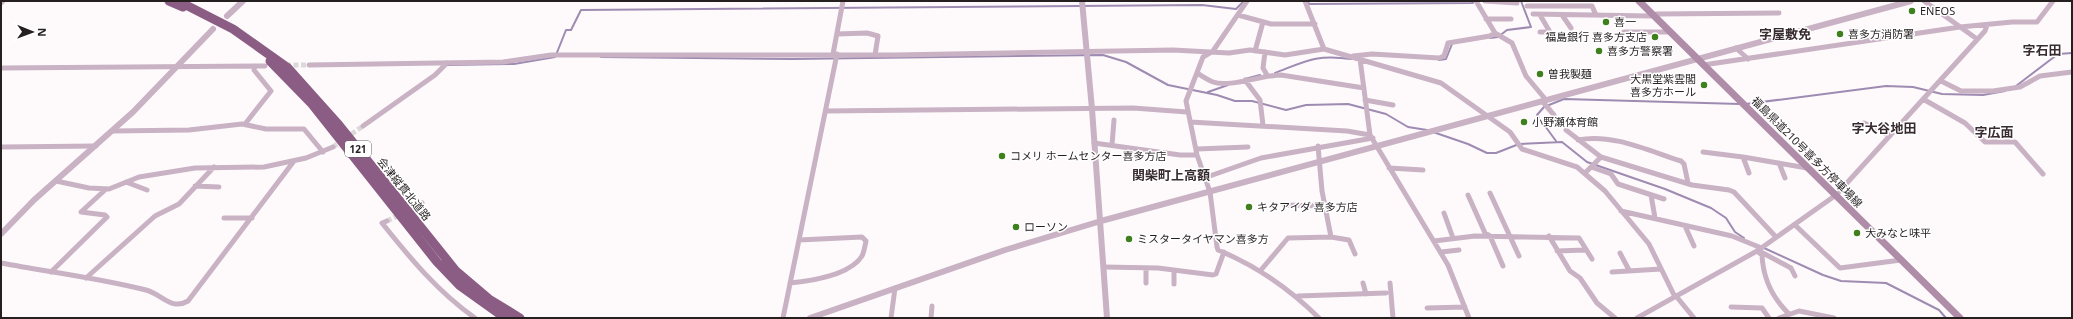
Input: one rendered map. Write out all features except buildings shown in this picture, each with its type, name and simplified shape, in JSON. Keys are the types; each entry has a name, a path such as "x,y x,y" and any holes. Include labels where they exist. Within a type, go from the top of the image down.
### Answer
{"highway":[{"name":"会津縦貫北道路","path":"168,1 188,9 228,31 264,55 282,71 311,103 437,262 460,285 505,318"},
{"name":"会津縦貫北道路","path":"178,1 233,28 269,52 288,68 339,125 456,271 489,299 520,318"}],"main road":[{"name":"福島県道210号喜多方停車場線","path":"1639,1 1695,58 1960,318"}],"street":[{"path":"227,16 243,1"},
{"path":"783,318 826,111 843,1"},
{"path":"1082,1 1101,221 1107,318"},
{"path":"1247,1 1213,51 1209,52 1203,57 1186,101 1187,112 1197,149 1197,155 1210,192 1217,247 1218,250 1261,270 1298,296 1319,318"},
{"path":"1305,1 1324,49"},
{"path":"1476,1 1496,34 1512,43 1526,76 1554,115"},
{"path":"1485,1 1517,3"},
{"path":"810,318 1005,250 1101,221 1695,58 1911,1"},
{"path":"1924,1 1977,39"},
{"path":"1703,65 1960,27 2012,22 2037,22 2041,19 2053,1"},
{"path":"1527,6 1592,6 1596,15"},
{"path":"1533,14 1653,15 1779,13"},
{"path":"1238,15 1263,22 1282,24 1315,24"},
{"path":"1540,15 1550,32 1540,32"},
{"path":"1562,15 1571,28"},
{"path":"1486,19 1511,19"},
{"path":"1255,51 1263,22"},
{"path":"1637,318 1759,250 1836,195 1930,91 1941,82 1977,39 1986,31 1987,25"},
{"path":"1,234 56,181 113,131 179,66 213,29"},
{"path":"1624,32 1670,32"},
{"path":"837,34 867,33 878,36 875,55"},
{"path":"1357,57 1372,54 1438,58 1444,56 1448,43 1496,34"},
{"path":"1736,48 1748,59"},
{"path":"309,65 514,62 551,55 875,55 1087,51 1213,51 1229,53 1255,51 1285,55 1324,49 1357,57 1435,81 1489,115 1510,132 1522,149 1576,167 1585,173 1605,190 1649,244 1676,296 1694,318"},
{"path":"1265,52 1263,68 1266,75"},
{"path":"1357,57 1364,88 1371,136 1441,252 1466,307 1469,318"},
{"path":"363,126 435,75 447,63"},
{"path":"245,124 271,91 254,70 256,66"},
{"path":"1,68 265,66"},
{"path":"1941,82 1961,91 1993,91 2020,87 2040,76 2072,72"},
{"path":"1197,73 1212,82 1233,82 1266,75 1281,75 1364,88"},
{"path":"1245,80 1259,95 1263,107 1263,126"},
{"path":"1923,99 1965,123 1986,142 2015,142 2043,174"},
{"path":"1365,100 1393,105"},
{"path":"826,111 1146,109 1187,112"},
{"path":"1112,145 1114,120"},
{"path":"1190,122 1347,131 1371,136"},
{"path":"1864,123 1890,136"},
{"path":"113,131 189,130 217,125 245,124 266,129 304,129 323,152"},
{"path":"1566,130 1601,157 1688,183 1734,192 1776,237"},
{"path":"1204,178 1261,158 1371,136"},
{"path":"1578,140 1593,138 1619,142 1681,161 1684,164 1688,183"},
{"path":"1094,142 1180,155 1197,155"},
{"path":"1,147 96,146"},
{"path":"1318,146 1325,206 1331,237"},
{"path":"56,181 89,188 106,188 146,176 195,168 258,168 294,161 323,152 333,147"},
{"path":"1197,149 1248,147"},
{"path":"1703,152 1808,168"},
{"path":"1585,173 1601,157"},
{"path":"1743,157 1749,172"},
{"path":"1,262 148,290 165,298 174,306 178,306 188,301 294,161"},
{"path":"1779,163 1785,178"},
{"path":"86,278 156,216 178,204 214,167"},
{"path":"1591,167 1611,174 1618,184 1664,199"},
{"path":"1389,168 1423,170"},
{"path":"126,182 147,190"},
{"path":"195,186 219,187"},
{"path":"50,272 78,248 84,238 107,217 105,215 81,212 106,188"},
{"path":"1490,193 1508,235 1519,256"},
{"path":"1468,195 1485,233 1490,236 1503,266"},
{"path":"1651,195 1655,218"},
{"path":"416,207 422,203"},
{"path":"1284,205 1325,206"},
{"path":"1622,211 1732,236 1791,268 1795,276"},
{"path":"1444,213 1453,238"},
{"path":"224,218 252,218"},
{"path":"387,221 382,223 412,262 439,289 475,318"},
{"path":"1795,225 1840,268 1901,260"},
{"path":"1685,226 1694,246"},
{"path":"1434,241 1453,238 1508,235 1579,238 1585,250 1592,259"},
{"path":"1549,236 1570,271 1580,278 1597,303 1615,318"},
{"path":"790,283 818,279 852,265 863,254 866,241 865,239 858,237 799,240"},
{"path":"1261,270 1288,238 1291,237 1343,238 1349,240 1355,254"},
{"path":"1441,252 1459,250"},
{"path":"1557,251 1585,250"},
{"path":"1759,250 1763,276 1781,306 1788,313"},
{"path":"1104,267 1146,268 1216,274 1224,252"},
{"path":"1620,253 1629,270"},
{"path":"1146,268 1146,283"},
{"path":"1612,272 1661,269"},
{"path":"1174,270 1174,284"},
{"path":"1363,283 1366,294"},
{"path":"1390,283 1393,318"},
{"path":"891,318 895,288"},
{"path":"1298,296 1386,294"},
{"path":"931,318 932,306"},
{"path":"1427,308 1466,307"},
{"path":"1731,307 1762,308 1768,318"},
{"path":"1779,318 1788,313 1800,310 1834,318"}],"waterway":[{"path":"556,55 566,30 571,30 581,10 1202,5 1236,9 1244,1"},
{"path":"1308,1 1309,4 1473,3 1472,1"},
{"path":"1490,38 1498,37 1507,30 1531,27 1521,1"},
{"path":"1439,60 1446,59 1452,44"},
{"path":"2016,86 2058,54 2072,53"},
{"path":"601,57 793,59 1103,55 1126,62 1168,85 1217,95 1235,101 1252,101 1286,110 1306,105 1348,104 1386,114 1408,127 1427,130"},
{"path":"446,65 514,64 555,57"},
{"path":"1275,73 1303,62 1320,58 1329,57 1351,59"},
{"path":"1245,79 1260,75"},
{"path":"1208,92 1228,85"},
{"path":"1746,104 1886,86 1913,87 1942,94 1983,95 2005,91"},
{"path":"1556,141 1537,115 1544,107 1564,99 1740,104"},
{"path":"1433,132 1468,144 1487,153 1496,153 1519,144 1562,142 1587,162 1665,189 1711,208 1726,218 1735,232 1744,238"},
{"path":"1764,248 1823,275 1841,281 1886,283 1939,310 1946,318"}],"tunnel":[{"path":"286,65 309,65"},
{"path":"333,147 363,126"},
{"path":"387,221 416,207"}],"place":[{"name":"ENEOS","path":"1912,11"},
{"name":"喜一","path":"1606,22"},
{"name":"喜多方消防署","path":"1840,34"},
{"name":"福島銀行 喜多方支店","path":"1655,37"},
{"name":"喜多方警察署","path":"1599,51"},
{"name":"曽我製麺","path":"1540,74"},
{"name":"大黒堂紫雲閣 喜多方ホール","path":"1704,85"},
{"name":"小野瀬体育館","path":"1524,122"},
{"name":"コメリ ホームセンター喜多方店","path":"1002,156"},
{"name":"キタアイダ 喜多方店","path":"1249,207"},
{"name":"ローソン","path":"1016,227"},
{"name":"大みなと味平","path":"1857,233"},
{"name":"ミスタータイヤマン喜多方","path":"1129,239"}],"district":[{"name":"字屋敷免","path":"1785,34"},
{"name":"字石田","path":"2042,50"},
{"name":"字大谷地田","path":"1884,128"},
{"name":"字広面","path":"1994,132"},
{"name":"関柴町上高額","path":"1171,175"}]}
